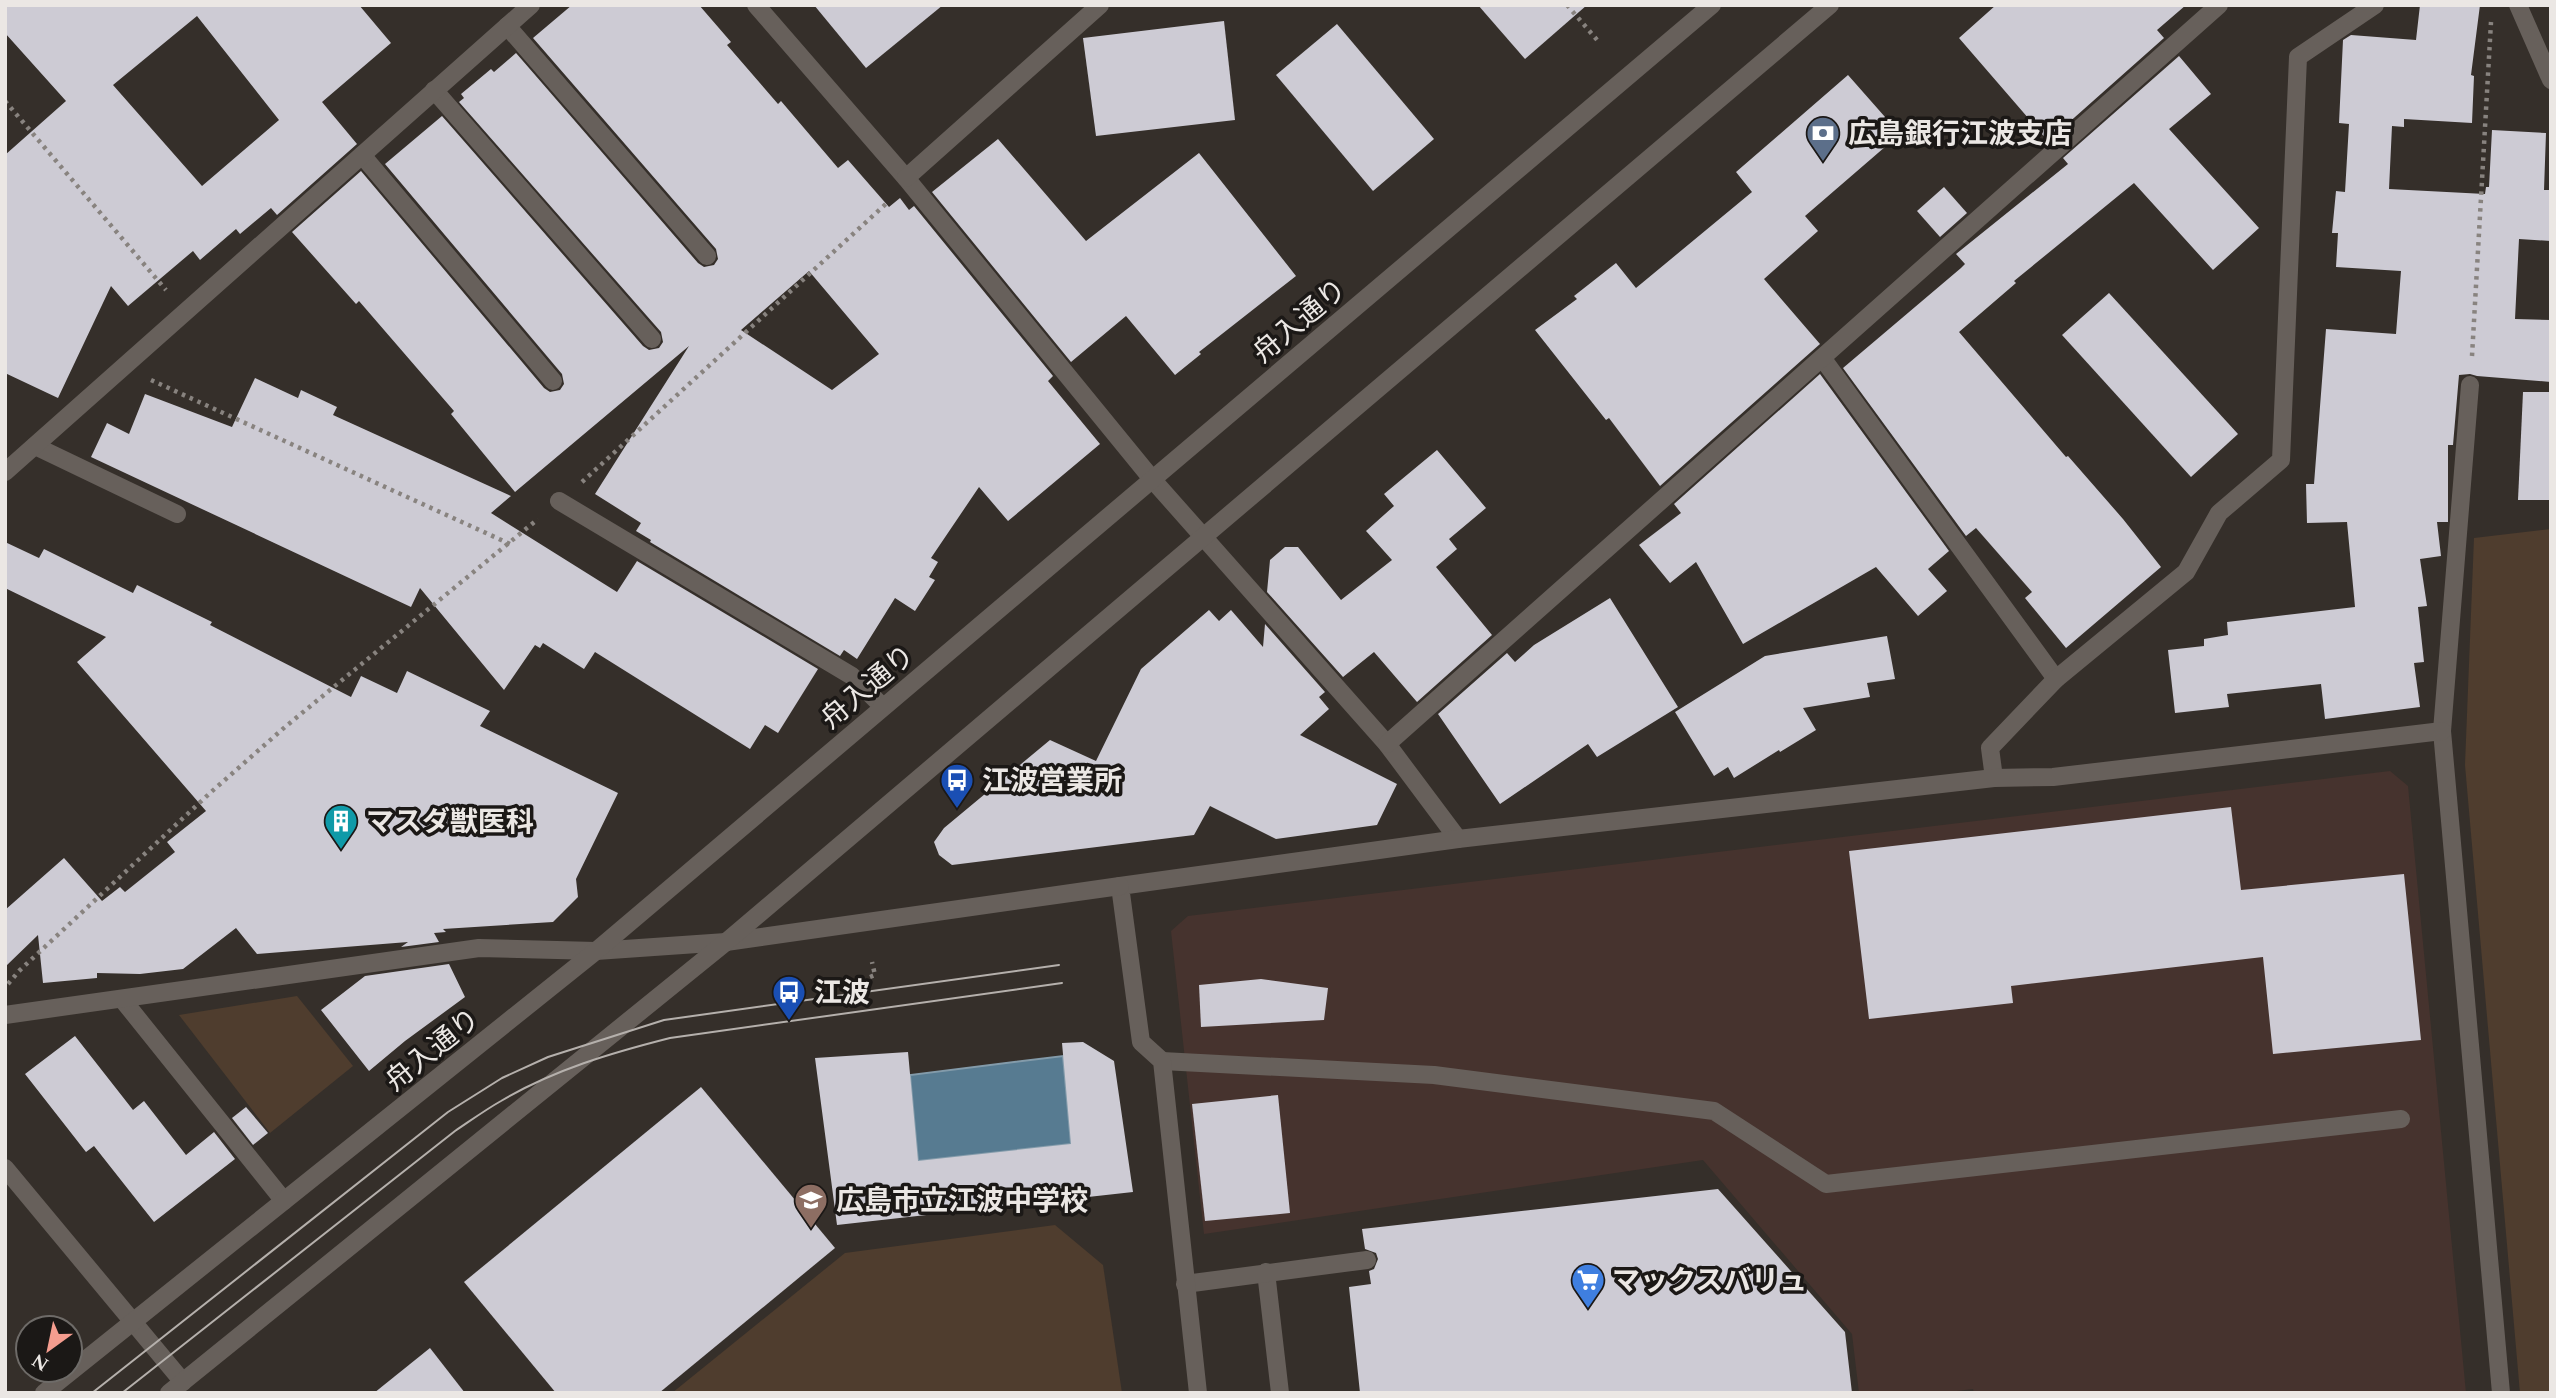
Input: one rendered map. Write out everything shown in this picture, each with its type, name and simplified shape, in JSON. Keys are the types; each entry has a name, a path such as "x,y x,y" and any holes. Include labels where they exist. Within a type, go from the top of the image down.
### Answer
{"street":[{"path":"5,472 531,5"},
{"path":"756,5 907,180 1152,480 1387,744 1458,839"},
{"name":"舟入通り","path":"44,1393 596,951 1712,5"},
{"path":"5,1168 133,1321 176,1387 726,942 1830,5"},
{"path":"1387,744 2219,5"},
{"path":"1994,778 1990,748 2056,679 2186,572 2219,513 2281,460 2298,57 2375,5"},
{"path":"2518,5 2551,80"},
{"path":"907,180 1092,8"},
{"path":"507,26 707,256"},
{"path":"434,90 652,339"},
{"path":"362,155 553,381"},
{"path":"1823,359 2056,679"},
{"path":"2470,385 2442,731 2501,1393"},
{"path":"35,446 177,514"},
{"path":"559,501 852,676 883,706"},
{"path":"5,1015 479,948 596,951 726,942 1458,839 1994,778 2053,777 2442,731"},
{"path":"1120,886 1141,1042 1162,1061 1434,1075 1714,1111 1826,1184 2400,1119"},
{"path":"122,999 284,1201"},
{"path":"1162,1061 1198,1393"},
{"path":"1185,1284 1367,1260"},
{"path":"1266,1272 1280,1393"}],"path":[{"path":"1567,5 1598,41"},
{"path":"2470,385 2492,11"},
{"path":"5,101 184,313"},
{"path":"5,987 276,735 599,468 907,180"},
{"path":"123,367 510,544"},
{"path":"870,977 875,975 872,962"}],"shaded area":[{"path":"2551,529 2551,1393 2520,1393 2465,765 2474,538"},
{"path":"2390,771 2408,786 2466,1393 1974,1393 1973,1389 1941,1393 1859,1393 1852,1334 1703,1160 1204,1234 1171,931 1188,916"},
{"path":"297,996 353,1066 270,1133 179,1015"},
{"path":"1055,1225 1103,1265 1122,1393 672,1393 845,1253"}],"water":[{"path":"1063,1056 1071,1144 918,1161 910,1075"}],"building":[{"path":"5,5 359,5 391,43 322,102 357,144 277,215 271,208 240,234 236,229 200,260 193,251 128,306 111,286 58,398 5,373 5,155 66,101 5,33","holes":["197,16 279,120 202,186 113,85"]},
{"path":"572,5 699,5 731,42 727,45 778,104 781,101 838,168 848,160 889,207 900,198 909,210 914,206 1053,376 1048,381 1100,444 1008,521 979,487 931,558 938,562 929,577 935,580 915,611 895,598 857,659 844,650 840,656 650,542 651,540 636,531 641,523 595,494 689,346 515,492 451,414 454,411 359,301 356,304 292,232 361,171 544,388 550,392 560,390 564,384 562,374 385,164 442,116 643,346 649,350 659,348 663,342 661,332 459,102 464,98 461,94 491,69 494,72 516,53 698,263 704,267 714,265 718,259 716,249 533,38","holes":["809,271 879,354 832,390 741,330"]},
{"path":"814,5 943,5 866,68"},
{"path":"1478,5 1587,5 1525,59"},
{"path":"1996,5 2186,5 2157,30 2164,38 2048,141 1959,38"},
{"path":"2420,5 2480,5 2471,75 2474,76 2472,123 2404,119 2404,127 2392,126 2389,189 2485,194 2486,187 2489,187 2492,130 2546,133 2544,190 2551,190 2551,241 2519,239 2515,319 2551,320 2551,382 2459,375 2453,445 2448,445 2448,522 2437,522 2441,556 2420,559 2427,606 2418,607 2424,662 2414,663 2420,707 2325,719 2321,684 2227,694 2229,707 2175,713 2168,650 2204,646 2204,639 2228,635 2227,622 2355,607 2347,522 2307,523 2306,484 2314,484 2326,329 2396,334 2401,271 2336,267 2338,233 2332,233 2336,191 2345,192 2349,124 2339,123 2343,40 2351,35 2416,40"},
{"path":"1224,21 1235,120 1096,136 1083,38"},
{"path":"1337,24 1434,139 1373,191 1276,75"},
{"path":"2179,56 2211,94 2169,129 2259,228 2213,270 2134,183 2014,281 2016,283 1959,332 2123,519 2161,567 2066,648 2025,598 2032,592 1976,528 1966,536 1843,368 1961,268 1965,264 1956,254 2068,164 2063,158"},
{"path":"1848,75 1900,134 1805,216 1818,231 1764,279 1820,344 1660,486 1609,418 1606,420 1535,330 1577,299 1574,296 1616,263 1636,288 1752,192 1736,172"},
{"path":"998,139 1086,241 1199,153 1296,276 1199,352 1201,354 1175,375 1126,316 1071,362 932,192"},
{"path":"1944,187 1967,213 1940,237 1917,211"},
{"path":"2109,293 2238,434 2191,477 2062,335"},
{"path":"1820,374 1949,551 1928,569 1947,591 1918,616 1876,567 1743,644 1696,562 1670,583 1639,545 1681,513 1674,504"},
{"path":"255,378 298,398 301,390 337,407 333,415 511,496 491,513 617,592 637,561 818,669 778,733 765,725 750,749 595,652 584,669 543,643 540,648 535,645 504,690 420,588 411,607 91,457 107,423 129,434 145,394 232,427"},
{"path":"2523,392 2551,392 2551,500 2518,500"},
{"path":"1437,450 1486,508 1449,539 1457,549 1436,567 1492,635 1417,702 1374,652 1343,677 1267,592 1270,560 1285,547 1298,547 1341,600 1392,560 1366,531 1394,506 1384,494"},
{"path":"5,542 39,558 44,549 133,593 137,585 351,697 361,676 397,693 407,671 490,711 480,726 618,793 576,879 578,897 553,922 443,929 446,932 434,933 439,942 401,947 408,942 257,954 236,928 183,969 140,974 97,973 97,978 43,983 38,935 5,967 5,910 64,858 102,901 120,887 125,892 175,852 167,842 206,811 77,662 106,637 5,588"},
{"path":"1610,598 1678,707 1597,757 1588,744 1500,804 1438,714 1507,653 1515,662 1534,645"},
{"path":"1209,610 1219,621 1231,610 1263,647 1265,624 1325,692 1319,697 1329,709 1300,735 1397,784 1377,825 1276,839 1210,806 1194,835 952,865 939,855 934,842 944,828 1050,740 1096,761 1141,669"},
{"path":"1887,636 1895,679 1867,683 1870,697 1803,708 1816,730 1734,778 1728,767 1714,776 1675,712 1765,656"},
{"path":"2231,807 2241,890 2404,874 2421,1040 2273,1054 2263,957 2011,986 2013,1003 1869,1019 1849,851"},
{"path":"449,964 465,997 369,1071 321,1010 365,976"},
{"path":"1261,979 1328,988 1324,1020 1201,1027 1199,985"},
{"path":"75,1036 133,1110 144,1101 186,1155 214,1132 235,1159 154,1222 94,1146 86,1152 25,1074"},
{"path":"1083,1042 1114,1061 1133,1192 837,1225 815,1058 908,1052 918,1161 1071,1144 1062,1043"},
{"path":"701,1087 835,1248 659,1393 556,1393 464,1282"},
{"path":"1278,1095 1290,1213 1205,1221 1192,1104"},
{"path":"246,1107 268,1133 253,1145 232,1118"},
{"name":"マックスバリュ","path":"1718,1189 1845,1332 1852,1393 1360,1393 1349,1287 1371,1284 1369,1271 1374,1269 1378,1259 1376,1253 1365,1249 1362,1229"},
{"path":"430,1348 465,1393 374,1393"}],"tram line":[{"path":"92,1393 448,1112 502,1078 548,1057 664,1020 1059,965"},
{"path":"122,1393 455,1131 495,1104 541,1080 604,1056 670,1038 1062,983"}],"place":[{"name":"広島銀行江波支店","path":"1823,163"},
{"name":"江波営業所","path":"957,810"},
{"name":"マスダ獣医科","path":"341,851"},
{"name":"江波","path":"789,1022"},
{"name":"広島市立江波中学校","path":"811,1230"},
{"name":"マックスバリュ","path":"1588,1310"}]}
